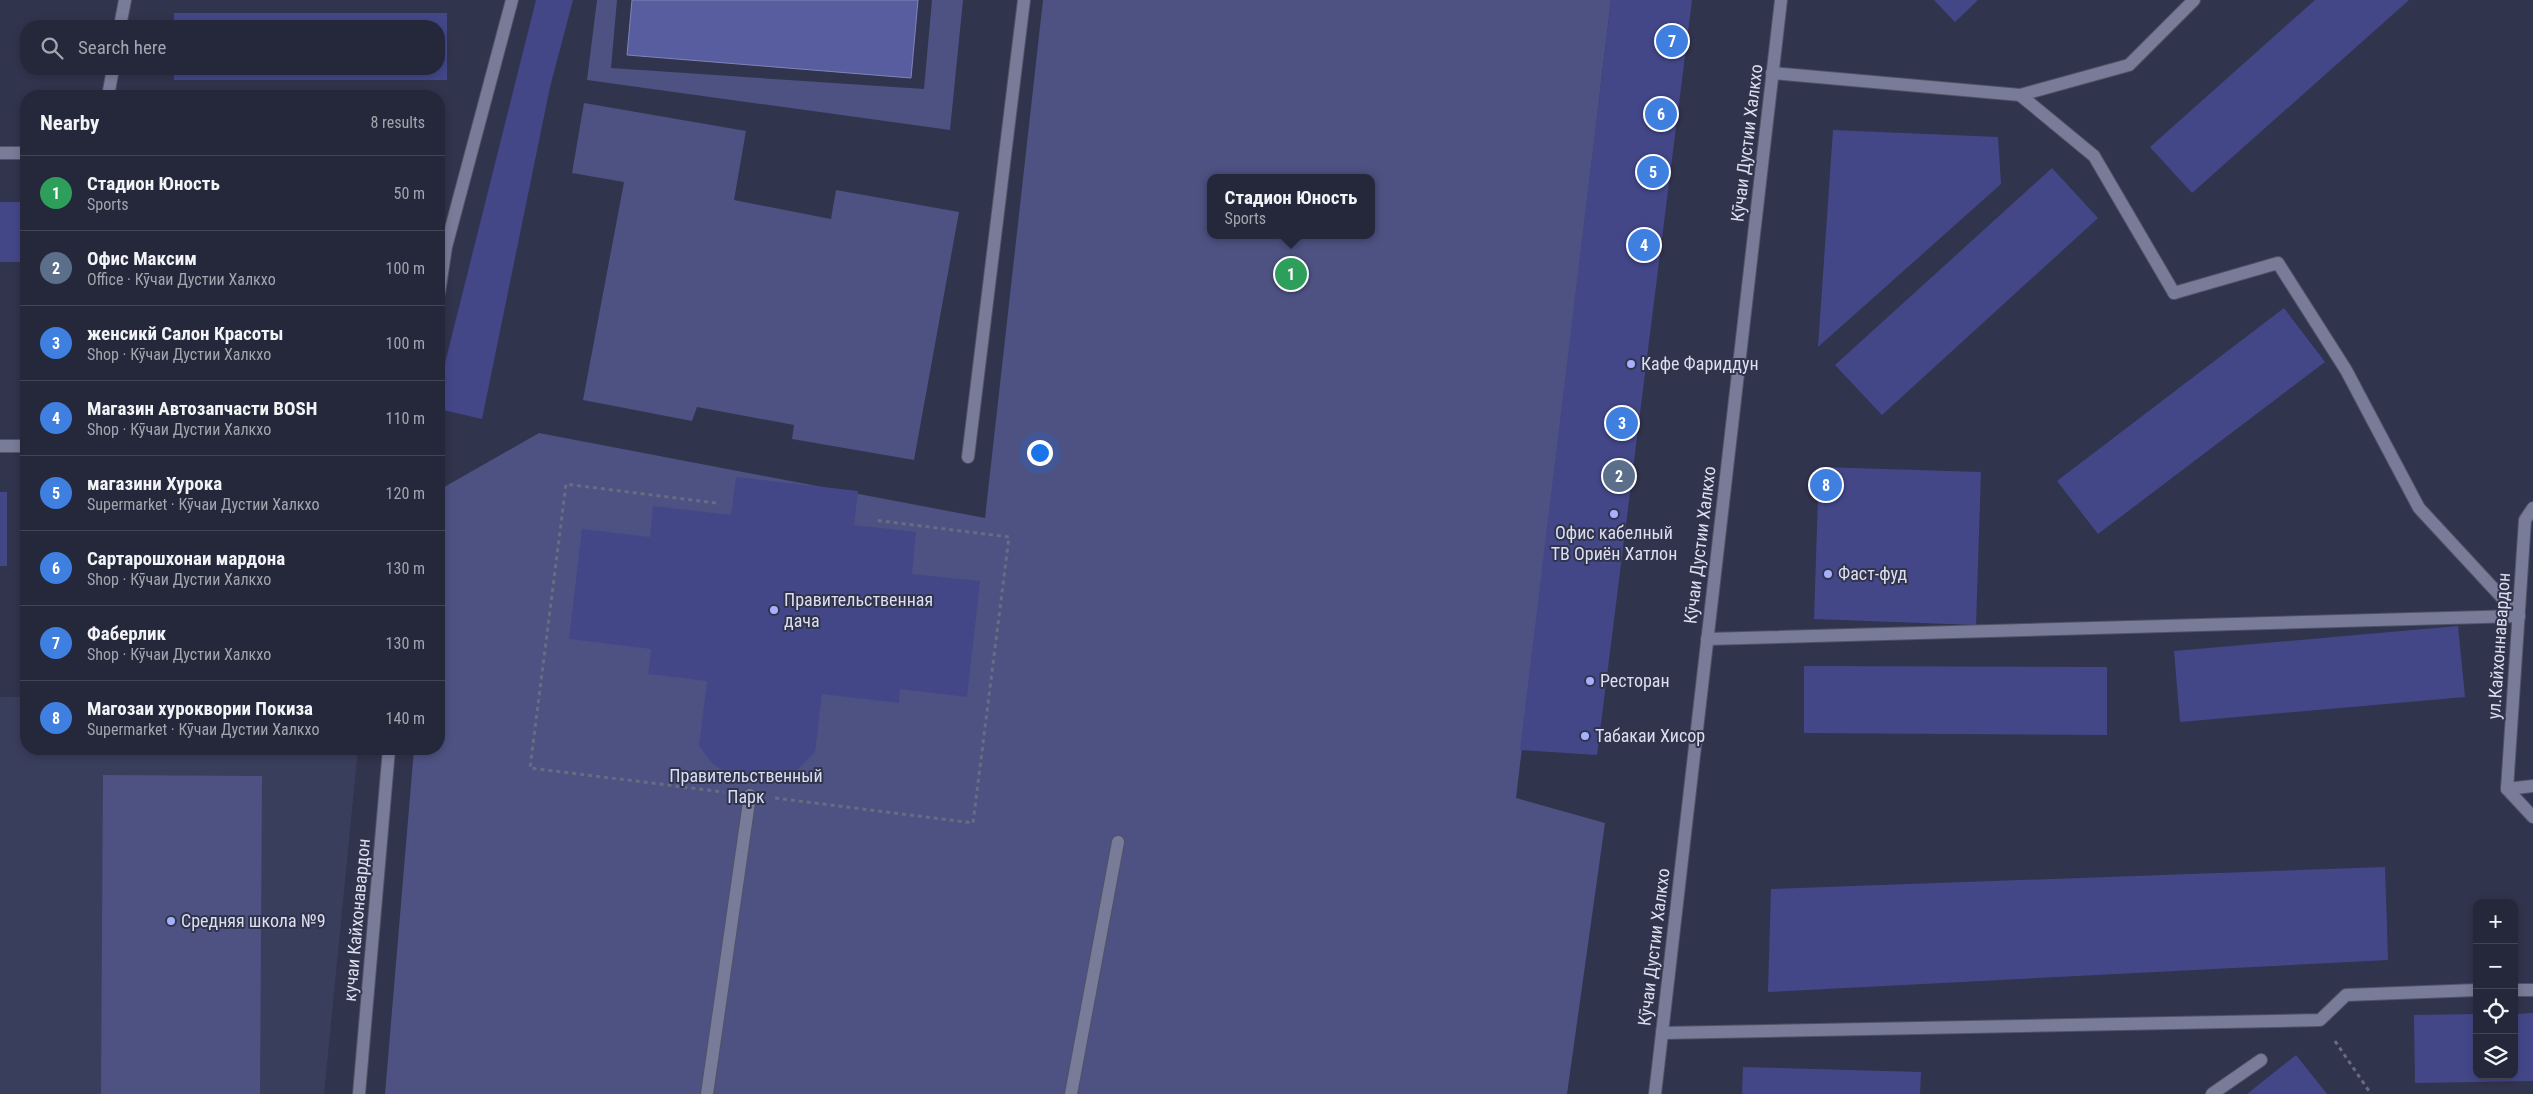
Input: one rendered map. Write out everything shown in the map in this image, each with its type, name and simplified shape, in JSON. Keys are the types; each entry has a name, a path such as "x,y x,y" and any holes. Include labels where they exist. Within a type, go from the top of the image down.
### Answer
{"street":[{"path":"121,20 125,0"},
{"path":"445,236 512,0"},
{"path":"968,457 1024,0"},
{"name":"Кӯчаи Дустии Халкхо","path":"1655,1094 1781,0"},
{"path":"1772,73 2020,95 2129,65 2194,0"},
{"path":"109,90 112,75"},
{"path":"2020,95 2094,156 2174,293 2278,263 2346,370 2419,508 2519,616"},
{"path":"0,153 20,152"},
{"path":"0,446 20,446"},
{"name":"ул.Кайхоннавардон","path":"2507,789 2525,520 2533,508"},
{"path":"1707,639 2519,616"},
{"name":"кучаи Кайхонавардон","path":"359,1094 388,755"},
{"path":"2507,789 2533,786"},
{"path":"2507,789 2533,817"},
{"path":"707,1094 750,795"},
{"path":"1071,1094 1118,842"},
{"path":"1662,1033 2320,1020 2346,995 2473,990"},
{"path":"2518,990 2533,990"},
{"path":"2212,1094 2262,1060"}],"path":[{"path":"716,503 566,484 530,768 973,823 1009,537 874,520"},
{"path":"2320,1020 2371,1094"}],"shaded area":[{"path":"632,0 918,0 911,78 627,55"},
{"name":"Средняя школа №9","path":"0,697 20,697 20,755 357,755 324,1094 0,1094"}],"green space":[{"path":"597,0 617,0 611,68 924,89 932,0 963,0 950,130 587,80"},
{"name":"Правительственный Парк","path":"1043,0 1611,0 1516,798 1605,823 1567,1094 385,1094 413,755 445,755 445,487 539,433 985,518"},
{"path":"584,103 746,131 734,200 831,219 836,190 959,212 914,460 792,439 794,425 697,407 692,421 583,400 624,182 572,173"},
{"path":"103,775 262,776 260,1094 101,1094"}],"building":[{"path":"536,0 573,0 550,87 482,419 445,410 445,363"},
{"path":"1611,0 1692,0 1597,755 1520,750"},
{"path":"1934,0 1978,0 1955,22"},
{"path":"2315,0 2409,0 2192,193 2150,147"},
{"path":"174,13 447,13 447,80 174,80 174,75 445,75 445,20 174,20"},
{"path":"1833,130 1998,137 2001,184 1818,347"},
{"path":"2052,168 2098,218 1882,415 1835,365"},
{"path":"0,202 20,202 20,262 0,262"},
{"path":"2284,308 2325,362 2098,534 2057,481"},
{"path":"1819,467 1981,472 1976,625 1814,619"},
{"name":"Правительственная дача","path":"736,477 858,491 854,525 916,532 912,574 980,581 967,697 900,689 899,703 822,694 815,752 793,774 767,779 731,776 713,764 699,746 707,681 648,674 651,649 569,639 582,529 650,537 653,506 731,515"},
{"path":"0,492 7,492 7,566 0,566"},
{"path":"2458,626 2465,697 2180,722 2174,651"},
{"path":"1804,666 2107,667 2107,735 1804,733"},
{"path":"2385,867 2388,960 1768,992 1771,889"},
{"path":"2533,1013 2533,1081 2415,1083 2414,1015 2473,1014 2473,1079 2518,1079 2518,1014"},
{"path":"2296,1055 2327,1094 2247,1094"},
{"path":"1743,1067 1921,1072 1920,1094 1742,1094"}],"place":[{"name":"Фаберлик","path":"1672,41"},
{"name":"Сартарошхонаи мардона","path":"1661,114"},
{"name":"магазини Хурока","path":"1653,172"},
{"name":"Магазин Автозапчасти BOSH","path":"1644,245"},
{"name":"Стадион Юность","path":"1291,274"},
{"name":"Кафе Фариддун","path":"1631,364"},
{"name":"женсикй Салон Красоты","path":"1622,423"},
{"name":"Офис Максим","path":"1619,476"},
{"name":"Магозаи хуроквории Покиза","path":"1826,485"},
{"name":"Офис кабелный ТВ Ориён Хатлон","path":"1614,514"},
{"name":"Фаст-фуд","path":"1828,574"},
{"name":"Правительственная дача","path":"774,610"},
{"name":"Ресторан","path":"1590,681"},
{"name":"Табакаи Хисор","path":"1585,736"},
{"name":"Средняя школа №9","path":"171,921"}]}
